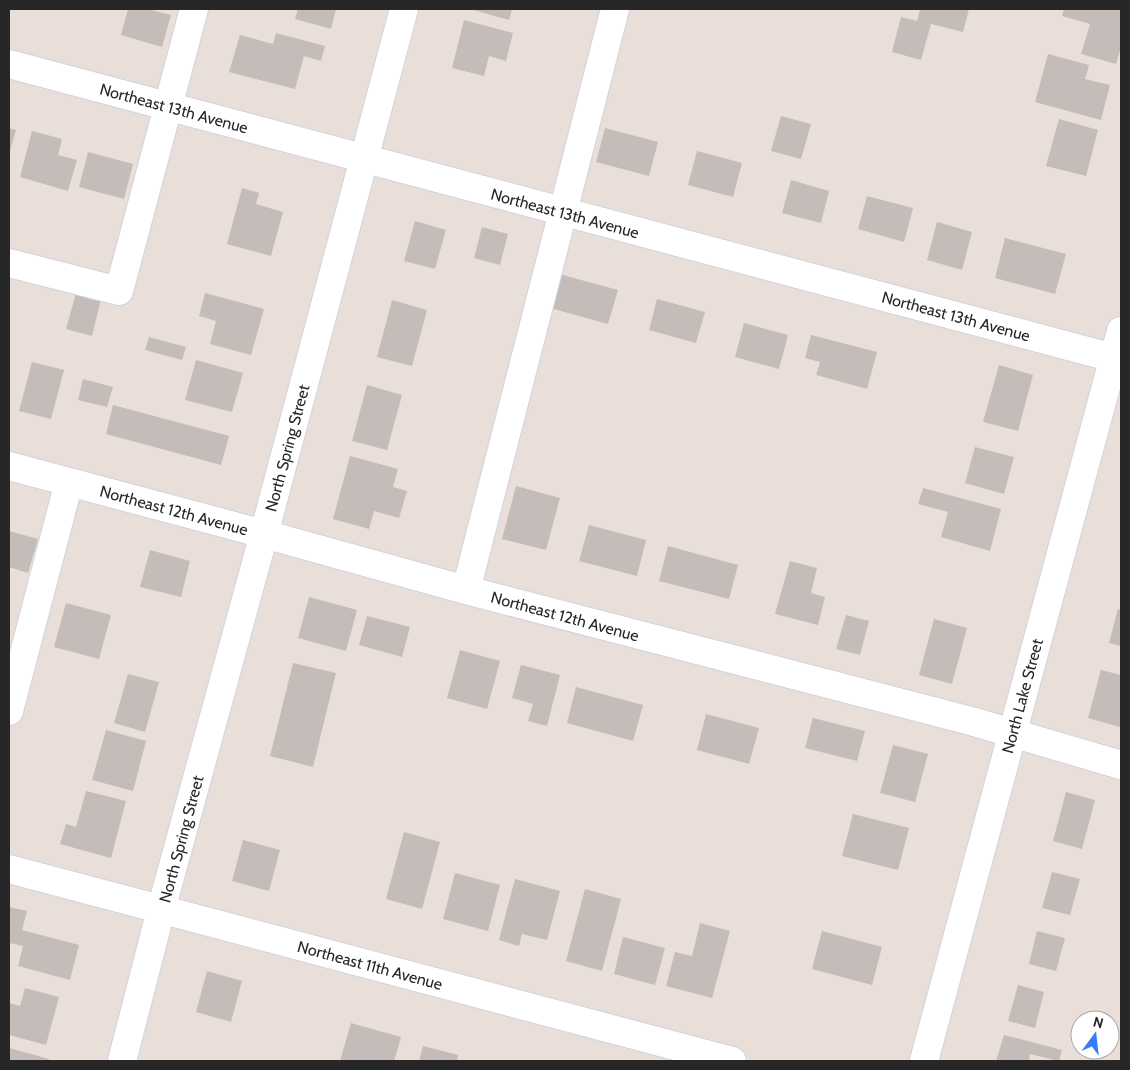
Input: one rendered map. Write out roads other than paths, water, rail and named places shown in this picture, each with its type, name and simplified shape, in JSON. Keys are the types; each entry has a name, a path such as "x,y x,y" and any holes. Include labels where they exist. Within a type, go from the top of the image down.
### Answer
{"street":[{"path":"9,263 119,291 194,9"},
{"name":"North Spring Street","path":"122,1061 404,9"},
{"path":"466,590 615,9"},
{"name":"Northeast 13th Avenue","path":"9,64 1118,359"},
{"name":"North Lake Street","path":"924,1061 1012,733 1118,359 1121,331"},
{"name":"Northeast 12th Avenue","path":"9,466 466,590 952,716 1121,764"},
{"path":"9,711 14,666 68,482"},
{"name":"Northeast 11th Avenue","path":"9,870 732,1061"}]}
